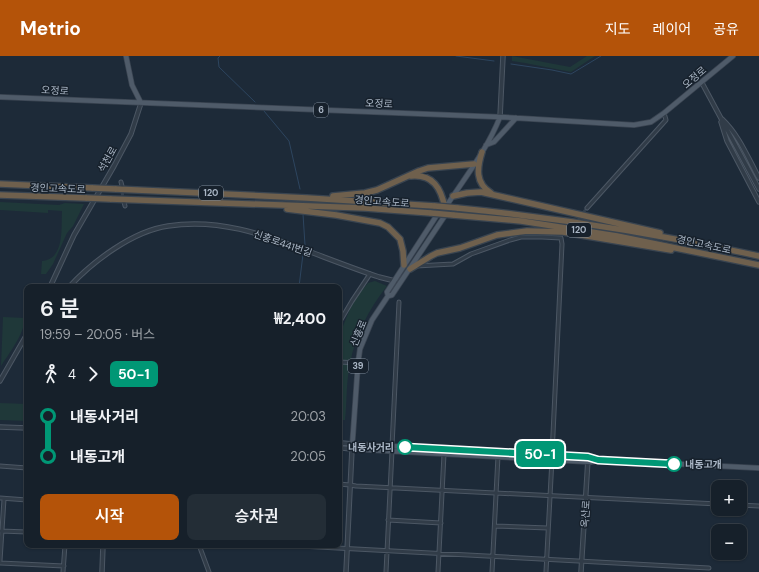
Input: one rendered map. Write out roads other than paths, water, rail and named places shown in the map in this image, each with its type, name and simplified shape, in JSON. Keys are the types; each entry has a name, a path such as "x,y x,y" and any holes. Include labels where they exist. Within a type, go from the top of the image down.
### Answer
{"highway":[{"path":"482,152 478,166 478,175 484,188 495,195"},
{"path":"307,198 365,193 390,185 406,176 428,168 474,164"},
{"path":"406,176 424,177 434,183 441,192 444,209"},
{"name":"경인고속도로","path":"0,184 307,198 435,206 522,214 704,244 759,256"},
{"path":"453,196 474,192 495,195 638,227 704,244"},
{"name":"경인고속도로","path":"0,195 364,208 521,221 618,236 759,265"},
{"path":"252,204 336,215 380,223 393,230 400,239 404,265"},
{"path":"412,268 437,253 460,248 497,235 527,231 563,232 655,248 704,253"}],"main road":[{"path":"126,56 132,85 141,103"},
{"name":"오정로","path":"0,97 500,117 629,126 651,122 702,83 733,56"},
{"name":"신흥로","path":"388,296 387,292 436,215 444,209 482,152 496,128 500,117"},
{"path":"486,145 494,142 516,118"},
{"name":"신흥로","path":"352,446 358,364 360,349 365,335 372,320 388,296 392,295 400,282 412,268 444,217 444,209"},
{"path":"352,446 759,468"},
{"path":"444,451 498,456 552,457"}],"street":[{"name":"신흥로","path":"500,117 503,56"},
{"path":"702,83 759,189"},
{"name":"석천로","path":"51,284 74,235 131,134 141,103"},
{"path":"587,208 666,120 664,113"},
{"path":"720,117 730,127 738,139 759,178"},
{"path":"720,117 727,141 759,202"},
{"name":"신흥로441번길","path":"72,284 95,263 126,242 146,232 168,226 199,224 231,226 262,234 370,274 400,282"},
{"path":"412,268 453,264 471,254 521,237 562,237 557,368 546,572"},
{"path":"342,318 370,274"},
{"path":"386,572 399,302"},
{"path":"0,381 24,339"},
{"path":"342,362 358,364"},
{"path":"0,427 24,428"},
{"path":"342,443 352,446"},
{"name":"신흥로","path":"346,572 352,446"},
{"path":"438,572 444,451"},
{"path":"492,572 498,456"},
{"name":"옥산로","path":"582,572 588,459"},
{"path":"0,466 24,468"},
{"path":"342,484 711,504"},
{"path":"24,500 2,498 0,562 64,566"},
{"path":"747,505 759,506"},
{"path":"388,520 441,523"},
{"path":"495,526 548,528"},
{"path":"1,531 24,532"},
{"path":"63,572 65,548"},
{"path":"102,572 103,548"},
{"path":"200,548 209,572"},
{"path":"321,548 709,568"}],"waterway":[{"path":"220,56 218,58 219,67 255,102"},
{"path":"456,56 494,61"},
{"path":"511,64 571,74 601,56"},
{"path":"264,111 289,141 300,189"},
{"path":"303,214 305,245"},
{"path":"299,284 303,254"}],"tunnel":[{"path":"122,188 123,201"},
{"path":"569,229 587,208"}],"place":[{"name":"내동사거리","path":"405,447"},
{"name":"내동고개","path":"674,464"}]}
